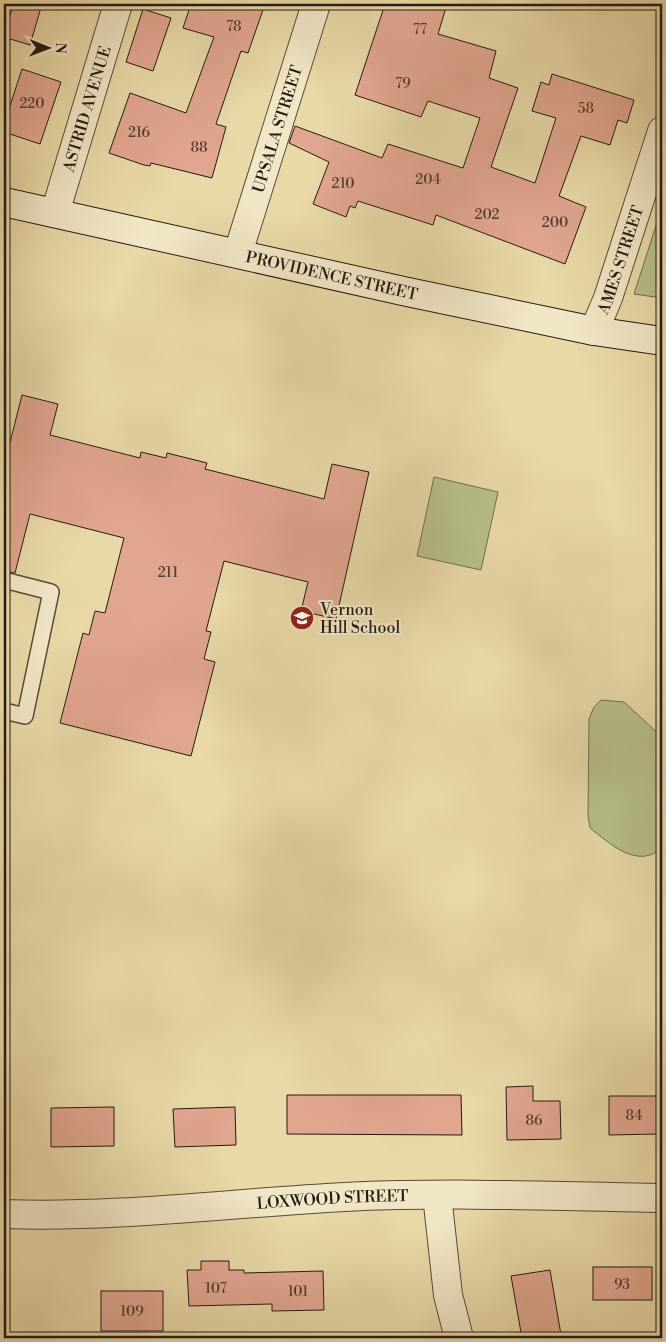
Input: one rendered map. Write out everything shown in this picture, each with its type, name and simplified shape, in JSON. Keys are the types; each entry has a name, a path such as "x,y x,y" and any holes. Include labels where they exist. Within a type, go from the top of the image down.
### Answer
{"street":[{"name":"ASTRID AVENUE","path":"55,213 118,4"},
{"name":"UPSALA STREET","path":"238,253 316,4"},
{"name":"AMES STREET","path":"594,331 608,298 662,130"},
{"name":"PROVIDENCE STREET","path":"4,202 238,253 402,292 594,331 662,341"},
{"name":"LOXWOOD STREET","path":"4,1214 138,1211 345,1197 436,1195 662,1198"},
{"path":"436,1195 448,1295 460,1338"}],"lane":[{"path":"4,580 51,592 25,716 4,711"}],"green space":[{"path":"662,207 662,298 634,294"},
{"path":"434,477 498,492 481,570 417,556"},
{"path":"601,700 624,702 662,737 662,847 653,854 644,856 624,852 590,828 588,816 589,719 594,707"}],"building":[{"path":"13,4 42,4 30,45 4,37"},
{"path":"191,4 265,4 248,53 241,51 216,124 226,127 212,178 151,163 150,166 144,165 109,153 130,93 186,113 214,37 183,28"},
{"path":"385,4 447,4 438,34 496,51 489,78 518,88 491,167 535,183 556,118 532,111 541,82 549,85 552,74 634,100 627,123 618,120 610,145 581,136 559,196 586,207 565,264 436,215 433,225 358,201 355,208 350,206 346,217 313,204 329,162 289,143 295,126 382,158 388,144 463,168 480,118 428,101 421,117 355,95"},
{"path":"143,9 171,18 153,71 126,62"},
{"path":"22,69 61,82 40,144 4,132 4,124"},
{"path":"22,395 58,404 50,435 140,458 141,452 166,458 167,453 207,463 205,469 324,499 332,464 369,472 336,619 301,611 308,582 224,561 206,631 211,632 204,659 215,662 191,756 60,723 83,633 89,635 95,611 105,613 124,538 30,514 15,573 4,571 4,466"},
{"path":"533,1086 533,1101 560,1101 561,1139 507,1140 506,1087"},
{"path":"287,1095 461,1095 462,1135 287,1134"},
{"path":"609,1096 659,1096 659,1134 609,1135"},
{"path":"114,1107 114,1146 51,1147 51,1108"},
{"path":"235,1107 236,1145 175,1147 173,1109"},
{"path":"201,1261 229,1261 229,1270 244,1270 244,1273 323,1271 324,1310 272,1311 272,1304 189,1306 187,1270 201,1270"},
{"path":"593,1267 652,1267 652,1300 593,1300"},
{"path":"550,1270 561,1335 522,1338 511,1276"},
{"path":"101,1291 163,1291 163,1331 101,1331"}],"place":[{"name":"Vernon Hill School","path":"302,618"}]}
